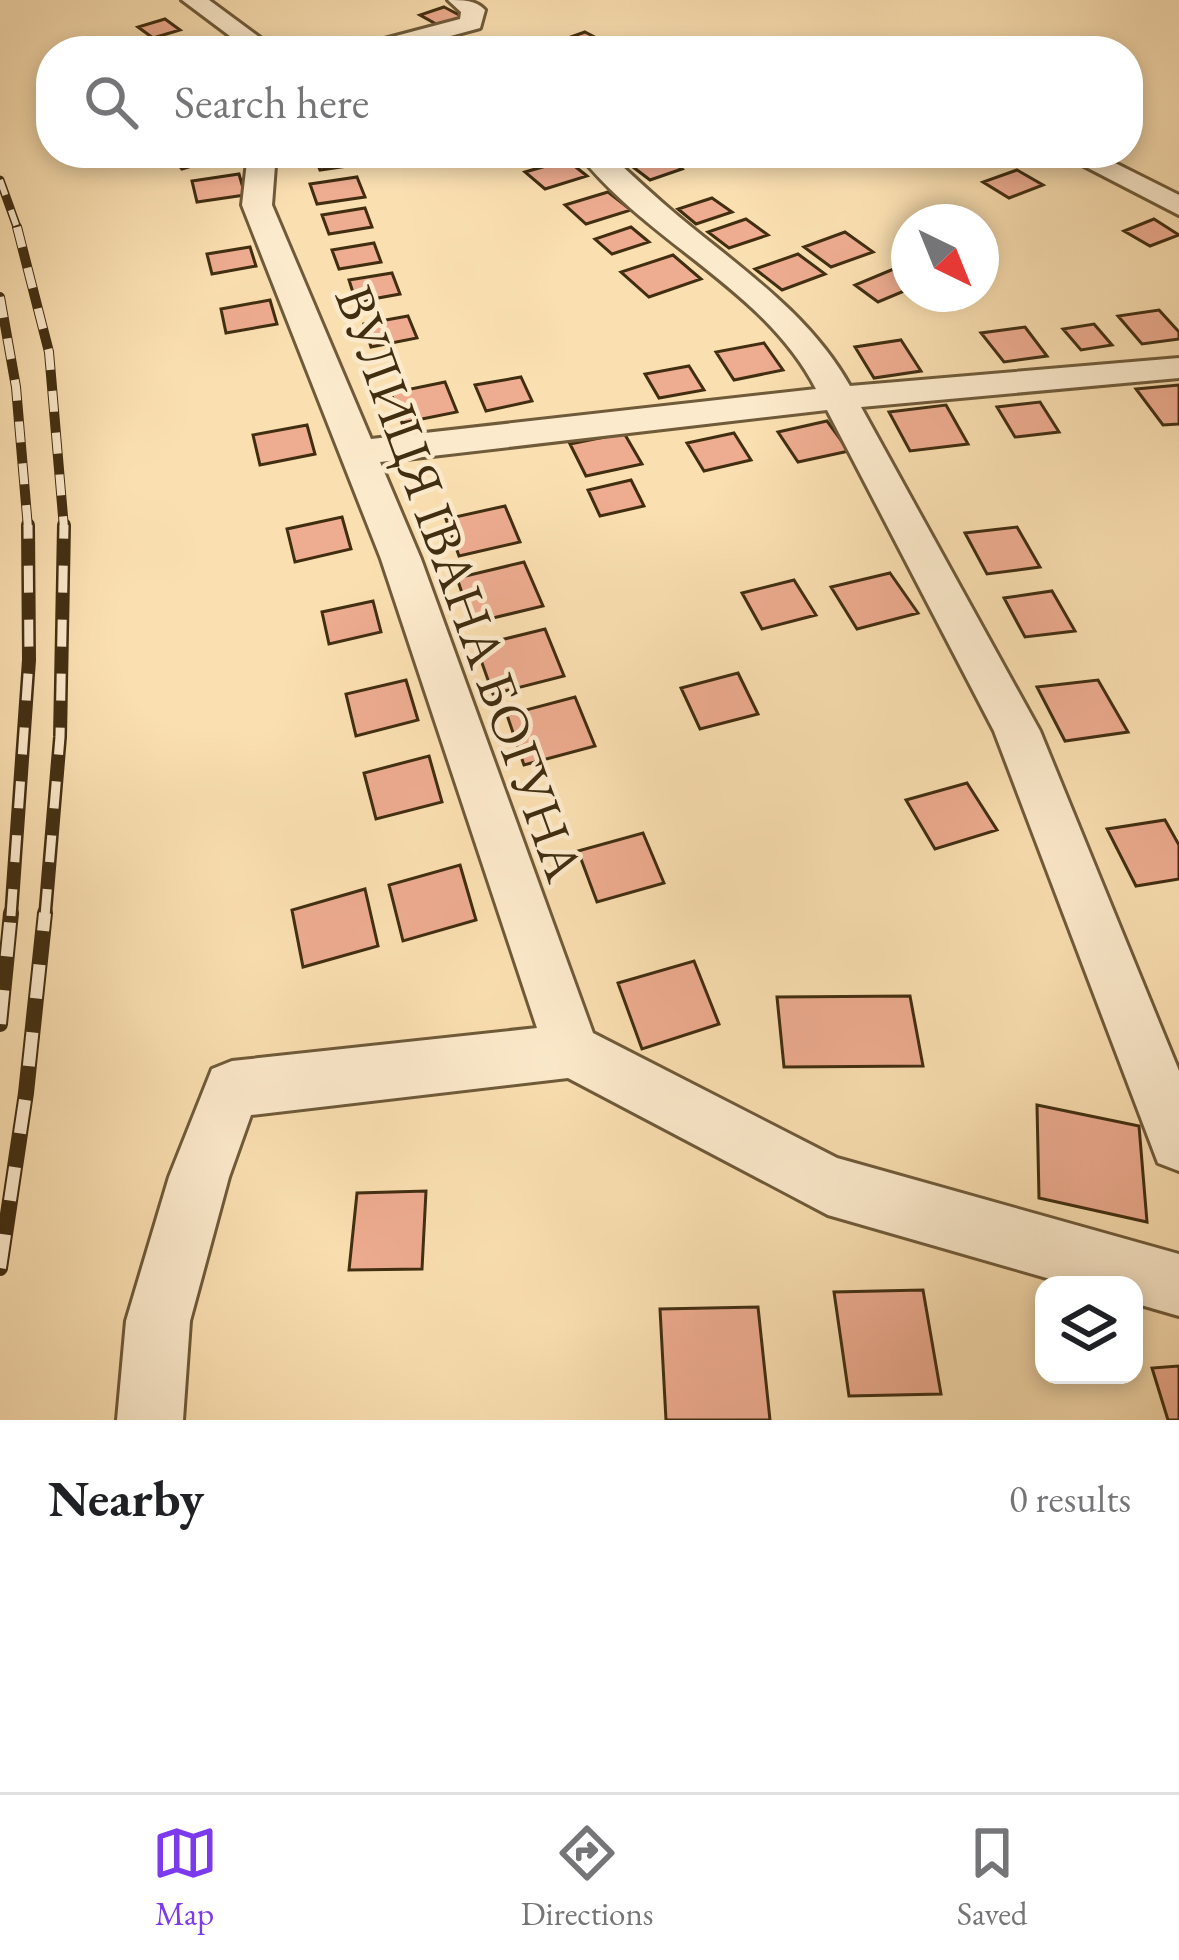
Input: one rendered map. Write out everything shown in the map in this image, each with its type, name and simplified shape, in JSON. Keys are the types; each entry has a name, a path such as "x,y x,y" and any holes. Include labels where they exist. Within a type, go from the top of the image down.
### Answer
{"street":[{"path":"194,0 245,36"},
{"path":"423,36 472,23 473,10 460,0"},
{"name":"ВУЛИЦЯ ІВАНА БОГУНА","path":"261,168 257,205 400,559 572,1051"},
{"path":"608,168 665,221 752,290 823,370 1017,731 1179,1142"},
{"path":"1103,168 1179,206"},
{"path":"357,454 838,398 1179,368"},
{"path":"150,1420 158,1321 199,1177 232,1089 572,1051 828,1185 1179,1285"}],"building":[{"path":"444,7 463,17 438,25 420,15"},
{"path":"165,19 180,30 150,36 138,27"},
{"path":"577,168 587,176 545,189 525,172"},
{"path":"634,168 682,169 650,180"},
{"path":"1017,170 1043,185 1009,198 983,182"},
{"path":"239,174 245,195 197,202 192,181"},
{"path":"357,177 365,197 317,204 310,184"},
{"path":"608,192 631,210 586,224 565,205"},
{"path":"712,198 732,212 696,224 678,209"},
{"path":"365,208 372,227 329,234 322,215"},
{"path":"746,219 768,235 729,248 708,232"},
{"path":"1154,219 1179,235 1150,246 1124,231"},
{"path":"631,227 649,242 612,254 595,239"},
{"path":"845,232 873,252 831,267 804,247"},
{"path":"374,243 381,262 339,269 332,250"},
{"path":"250,247 256,266 212,274 207,254"},
{"path":"798,254 825,274 782,290 755,269"},
{"path":"673,255 701,279 649,297 621,272"},
{"path":"891,270 891,297 878,302 855,285"},
{"path":"392,273 400,294 356,302 349,280"},
{"path":"270,300 277,324 226,333 221,309"},
{"path":"1159,310 1179,332 1179,339 1142,344 1118,316"},
{"path":"408,316 417,338 371,347 364,324"},
{"path":"1094,324 1112,345 1081,350 1063,329"},
{"path":"1025,327 1047,356 1004,362 981,333"},
{"path":"901,340 921,371 874,378 855,347"},
{"path":"764,343 783,370 734,380 716,352"},
{"path":"689,366 704,390 659,398 645,374"},
{"path":"521,377 532,401 486,411 475,385"},
{"path":"445,382 457,412 402,423 391,393"},
{"path":"1179,385 1179,424 1163,425 1136,389"},
{"path":"1040,402 1059,432 1015,437 997,407"},
{"path":"946,405 968,444 910,451 889,412"},
{"path":"827,421 849,451 798,462 778,432"},
{"path":"307,425 315,454 260,465 253,435"},
{"path":"624,433 642,464 586,476 570,444"},
{"path":"734,433 751,460 704,471 687,443"},
{"path":"631,480 644,506 600,516 588,490"},
{"path":"505,506 520,542 459,556 446,519"},
{"path":"342,517 351,549 295,562 287,529"},
{"path":"1017,527 1040,567 987,574 965,533"},
{"path":"524,562 543,606 472,623 457,578"},
{"path":"890,573 918,613 857,629 831,587"},
{"path":"794,580 816,615 762,629 742,593"},
{"path":"1052,591 1075,631 1025,637 1004,598"},
{"path":"373,601 381,632 329,644 322,612"},
{"path":"545,629 564,676 493,694 476,646"},
{"path":"738,673 758,714 700,729 681,688"},
{"path":"406,680 418,720 356,736 346,694"},
{"path":"1098,680 1128,732 1065,741 1037,687"},
{"path":"575,697 595,746 524,765 507,715"},
{"path":"429,756 442,802 376,819 364,773"},
{"path":"967,783 997,830 935,849 906,800"},
{"path":"1165,820 1179,845 1179,879 1136,886 1107,829"},
{"path":"643,833 664,883 597,902 578,851"},
{"path":"460,865 476,920 403,941 389,885"},
{"path":"365,889 378,946 303,967 292,910"},
{"path":"694,961 719,1024 642,1049 618,983"},
{"path":"910,996 923,1066 784,1067 777,997"},
{"path":"1037,1105 1139,1126 1147,1222 1039,1198"},
{"path":"426,1191 422,1269 349,1270 357,1193"},
{"path":"923,1290 941,1394 849,1396 834,1292"},
{"path":"758,1307 770,1420 666,1420 660,1309"},
{"path":"1179,1366 1179,1420 1168,1420 1152,1368"}],"railway":[{"path":"0,180 17,228"},
{"path":"17,228 49,352 64,527"},
{"path":"0,297 16,387 28,528"},
{"path":"11,916 29,660 28,525"},
{"path":"45,916 60,737 64,527"},
{"path":"0,1024 11,913"},
{"path":"0,1268 26,1093 45,913"}]}
